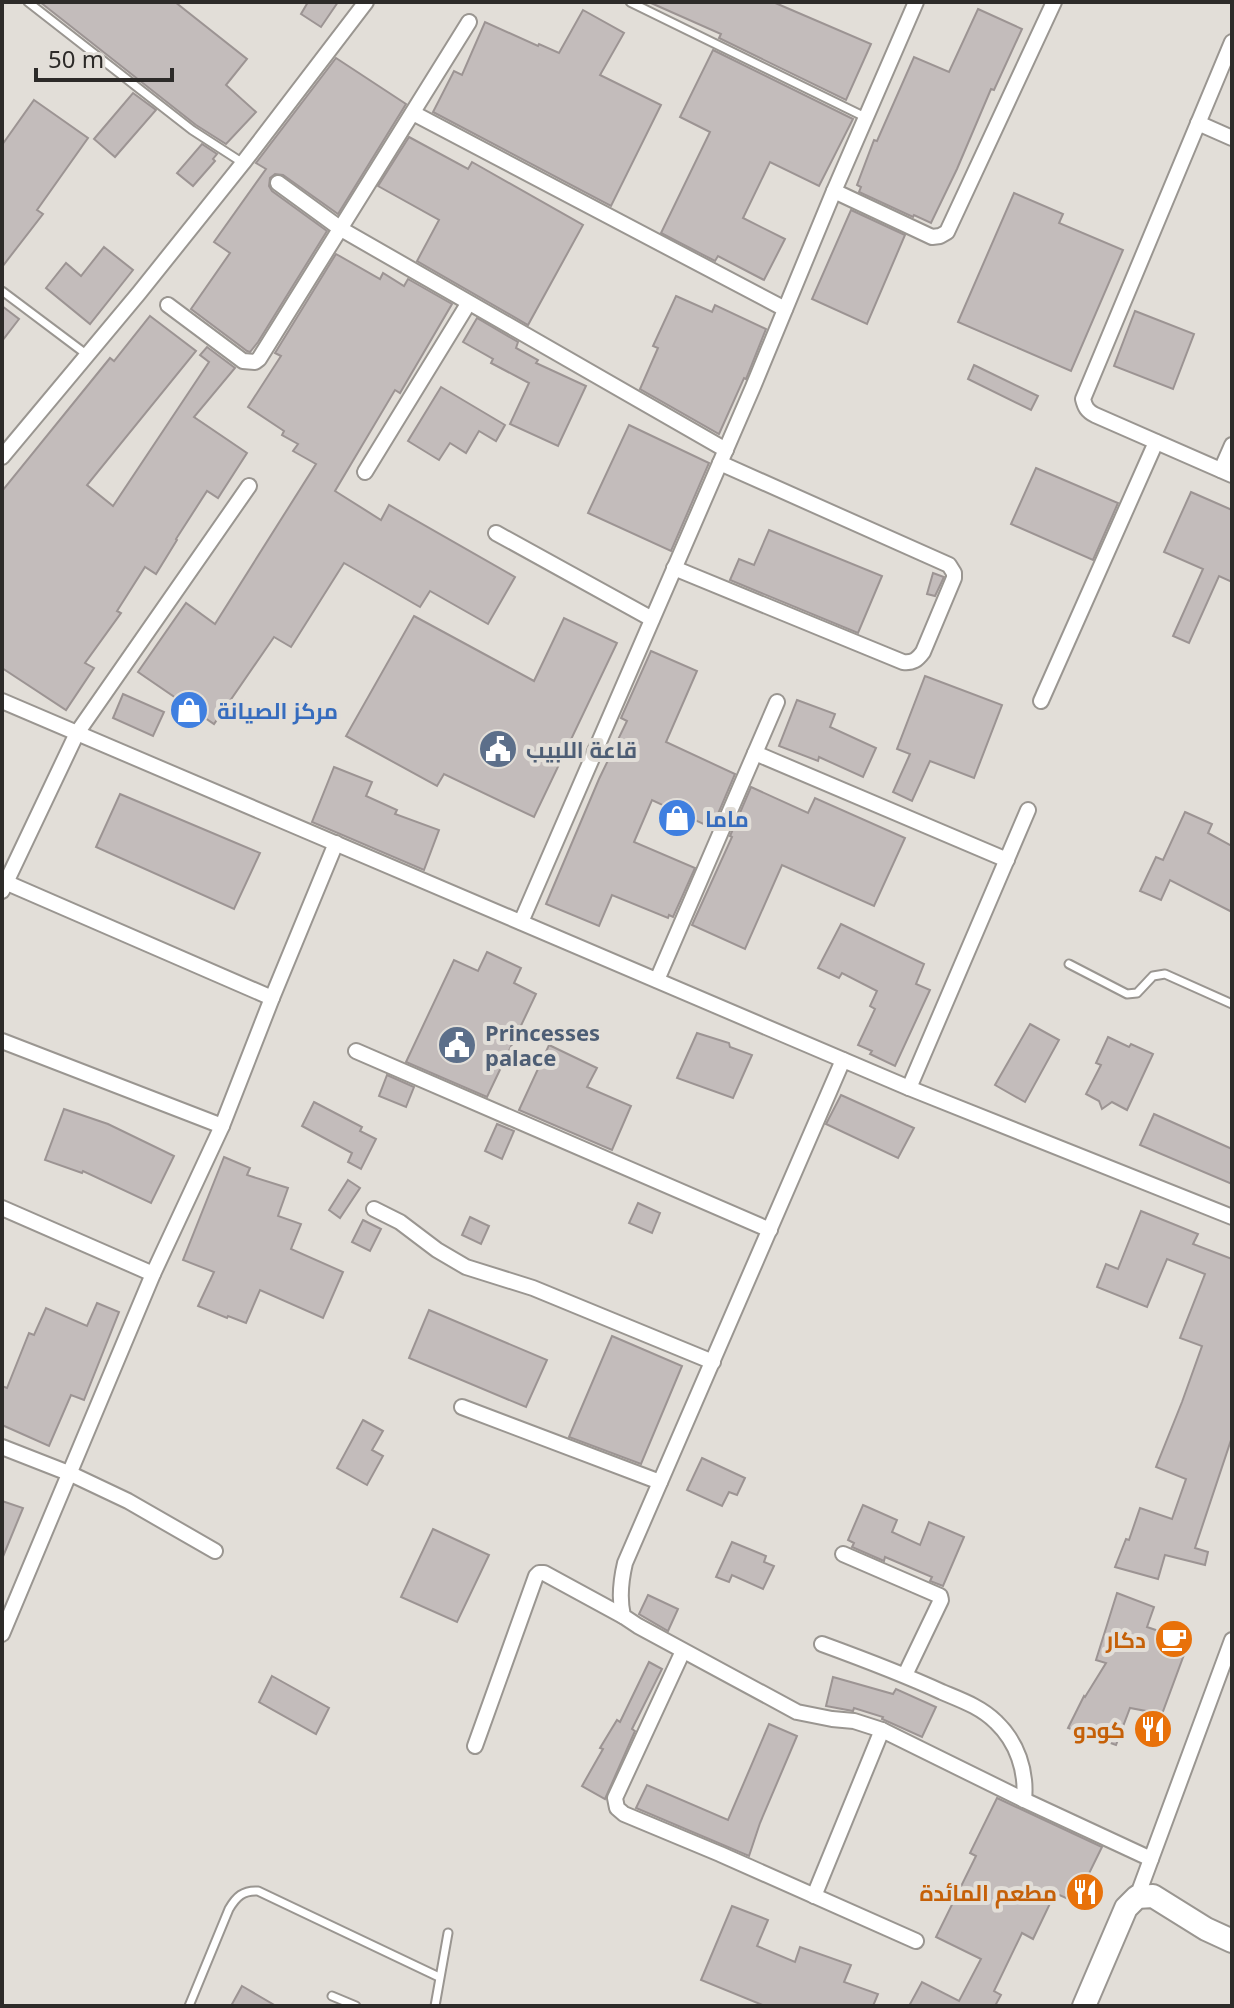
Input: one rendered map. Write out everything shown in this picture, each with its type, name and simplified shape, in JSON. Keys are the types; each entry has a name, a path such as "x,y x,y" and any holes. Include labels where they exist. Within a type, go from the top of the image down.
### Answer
{"main road":[{"path":"1084,2006 1126,1908 1137,1897 1153,1896 1206,1929 1232,1941"}],"street":[{"path":"2,457 243,163 366,2"},
{"path":"521,922 916,2"},
{"path":"834,191 932,237 947,232 1054,2"},
{"path":"168,305 243,361 255,362 469,22"},
{"path":"1232,42 1083,399 1089,411 1226,473 1232,445"},
{"path":"413,113 785,309"},
{"path":"1198,123 1232,138"},
{"path":"278,183 341,229 723,456 949,565 954,578 923,652 910,663 674,568"},
{"path":"365,472 468,304"},
{"path":"1041,701 1156,442"},
{"path":"249,486 77,733 4,887 272,998"},
{"path":"496,533 652,619"},
{"path":"2,701 909,1088 1232,1217"},
{"path":"657,980 777,702"},
{"path":"755,753 1007,860"},
{"path":"909,1088 1028,810"},
{"path":"2,1634 7,1607 71,1474 153,1274 222,1126 336,843"},
{"path":"2,1041 222,1126"},
{"path":"356,1051 770,1230"},
{"path":"623,1616 621,1580 625,1563 843,1060"},
{"path":"2,1208 153,1274"},
{"path":"374,1209 400,1222 466,1267 533,1288 713,1362"},
{"path":"462,1407 660,1482"},
{"path":"2,1447 128,1501 215,1551"},
{"path":"843,1554 940,1596 941,1600 905,1675"},
{"path":"475,1746 536,1576 544,1573 797,1712 854,1721 882,1730 1151,1859"},
{"path":"1137,1897 1232,1640"},
{"path":"822,1644 973,1705 997,1722 1020,1760 1024,1800"},
{"path":"683,1651 615,1798 617,1808 624,1814 916,1941"},
{"path":"814,1896 882,1730"}],"lane":[{"path":"28,2 192,130 243,163"},
{"path":"630,2 865,117"},
{"path":"2,291 87,355"},
{"path":"1069,964 1127,994 1137,993 1153,976 1165,974 1232,1004"},
{"path":"189,2006 229,1909 242,1893 252,1890 439,1977"},
{"path":"435,2006 448,1933"},
{"path":"332,1996 356,2006"}],"building":[{"path":"40,2 175,2 247,59 226,85 256,112 226,144 196,125"},
{"path":"308,2 338,2 321,27 301,14"},
{"path":"773,2 871,44 846,100 719,38 721,34 651,3"},
{"path":"978,9 1022,29 994,90 991,89 931,223 859,192 861,187 857,185 874,140 877,141 914,57 949,72"},
{"path":"583,10 624,33 600,75 661,105 611,206 433,112 454,71 462,75 485,22 559,53"},
{"path":"713,50 853,119 819,186 770,162 743,218 785,239 764,280 718,256 715,261 661,233 710,132 680,117"},
{"path":"336,58 406,104 338,214 283,175 275,174 270,178 272,191 327,231 250,352 191,309 230,253 214,242 266,169 256,163"},
{"path":"133,93 156,110 115,157 94,139"},
{"path":"34,100 88,138 37,210 43,214 2,267 2,145"},
{"path":"409,137 468,169 472,162 583,225 528,325 417,261 439,220 378,186"},
{"path":"202,144 217,154 213,159 215,161 193,186 177,173"},
{"path":"1014,193 1063,214 1059,223 1123,250 1071,371 958,322"},
{"path":"851,210 905,235 867,324 812,299"},
{"path":"104,247 133,270 90,324 46,288 66,263 81,276"},
{"path":"336,254 380,279 383,273 404,286 408,279 452,304 400,393 395,390 335,491 381,520 389,505 515,577 488,624 430,591 420,607 344,563 291,647 274,637 214,724 138,672 186,603 215,624 316,464 293,451 298,444 248,407 281,356 275,353"},
{"path":"676,296 712,312 715,305 766,329 719,434 640,389 658,348 653,346"},
{"path":"2,306 19,319 2,341"},
{"path":"1135,311 1194,334 1173,389 1114,366"},
{"path":"150,316 196,351 87,485 113,506 209,362 200,355 207,347 235,368 194,417 247,453 218,498 207,491 156,574 145,567 117,611 121,613 85,663 94,668 66,710 2,668 2,491 110,358 114,361"},
{"path":"477,318 518,342 516,348 538,360 536,363 586,386 558,446 510,424 529,383 491,363 493,359 463,342"},
{"path":"974,365 1038,396 1031,410 968,379"},
{"path":"441,387 505,425 496,441 479,431 466,453 450,443 439,460 408,441"},
{"path":"629,425 709,463 671,551 588,513"},
{"path":"1036,468 1118,503 1093,560 1011,524"},
{"path":"1191,492 1232,510 1232,582 1219,576 1189,643 1173,636 1203,569 1164,552"},
{"path":"769,530 882,576 858,633 730,580 739,559 754,565"},
{"path":"933,573 944,577 935,596 927,594"},
{"path":"414,616 534,681 564,618 617,643 534,817 444,774 437,786 346,736"},
{"path":"651,651 697,671 666,742 735,774 712,828 652,800 634,842 695,868 673,917 669,915 668,918 612,895 599,926 546,904 627,721 621,718"},
{"path":"925,676 1002,705 974,778 930,761 912,801 893,792 910,754 897,749"},
{"path":"123,694 164,712 153,736 113,718"},
{"path":"797,700 835,714 830,727 876,748 863,777 819,757 818,761 779,746"},
{"path":"334,767 372,782 366,796 397,810 395,814 439,830 424,870 312,822"},
{"path":"751,787 808,813 815,798 905,838 874,906 782,865 745,949 692,925"},
{"path":"120,794 260,853 234,909 96,847"},
{"path":"1185,812 1212,824 1208,833 1232,846 1232,912 1170,880 1161,900 1140,891 1156,857 1163,860"},
{"path":"841,924 924,964 916,984 930,990 895,1066 858,1045 875,1009 870,1006 877,991 842,973 839,978 818,968"},
{"path":"487,952 521,968 514,983 536,994 487,1097 406,1062 454,960 478,971"},
{"path":"1030,1024 1059,1040 1025,1102 995,1085"},
{"path":"697,1033 729,1043 730,1047 752,1055 733,1098 677,1078"},
{"path":"1108,1037 1153,1054 1127,1110 1112,1102 1102,1109 1099,1101 1086,1094 1101,1065 1096,1063"},
{"path":"549,1045 597,1068 587,1087 631,1106 612,1150 519,1110"},
{"path":"387,1075 414,1087 406,1107 379,1096"},
{"path":"841,1095 914,1128 898,1158 826,1124"},
{"path":"314,1102 362,1127 360,1131 376,1139 361,1169 348,1162 352,1153 302,1126"},
{"path":"64,1109 108,1124 174,1156 151,1203 83,1171 45,1160"},
{"path":"1154,1114 1232,1149 1232,1184 1140,1145"},
{"path":"497,1124 514,1131 502,1159 485,1151"},
{"path":"224,1157 250,1168 247,1175 288,1188 278,1216 301,1224 291,1249 343,1272 323,1318 260,1290 246,1323 198,1306 214,1272 183,1260"},
{"path":"348,1180 360,1188 340,1218 329,1210"},
{"path":"638,1203 660,1213 652,1233 629,1223"},
{"path":"1141,1211 1198,1234 1193,1244 1232,1259 1232,1437 1195,1548 1208,1552 1205,1565 1165,1555 1158,1579 1115,1567 1140,1508 1172,1519 1186,1479 1156,1467 1202,1346 1180,1338 1205,1274 1167,1259 1147,1307 1097,1287 1106,1264 1118,1269"},
{"path":"470,1217 489,1226 481,1244 462,1235"},
{"path":"363,1220 381,1229 370,1251 352,1242"},
{"path":"97,1303 119,1312 84,1400 71,1395 49,1446 2,1425 2,1386 7,1388 29,1333 34,1335 46,1308 87,1326"},
{"path":"429,1310 547,1360 526,1407 409,1358"},
{"path":"612,1336 682,1366 641,1464 569,1437"},
{"path":"363,1420 383,1431 372,1450 383,1456 367,1485 337,1468"},
{"path":"702,1458 745,1478 737,1495 729,1492 722,1506 687,1490"},
{"path":"2,1501 23,1508 2,1559"},
{"path":"863,1505 897,1520 892,1532 920,1545 929,1522 964,1537 943,1586 930,1581 932,1577 852,1547 854,1543 848,1540"},
{"path":"433,1529 489,1555 457,1622 401,1597"},
{"path":"732,1542 766,1556 764,1562 774,1566 763,1589 732,1575 729,1582 716,1577"},
{"path":"1117,1593 1154,1607 1147,1627 1189,1641 1162,1714 1130,1708 1116,1745 1068,1728 1106,1663 1096,1660"},
{"path":"648,1595 678,1609 668,1631 639,1614"},
{"path":"649,1662 662,1669 632,1729 635,1731 605,1799 582,1786 603,1749 600,1748 617,1720 620,1722"},
{"path":"272,1676 329,1708 316,1734 259,1702"},
{"path":"833,1677 893,1694 896,1689 936,1707 922,1737 883,1717 854,1708 853,1711 826,1706"},
{"path":"769,1724 797,1736 749,1856 636,1808 647,1785 728,1820"},
{"path":"997,1798 1102,1847 1075,1902 1055,1893 1033,1939 1022,1933 994,1991 1001,1995 995,2006 909,2006 922,1982 959,2001 981,1959 936,1937 976,1856 970,1853"},
{"path":"732,1906 768,1920 757,1946 795,1962 800,1947 851,1965 844,1982 878,1994 873,2006 765,2006 701,1980"},
{"path":"242,1986 276,2006 231,2006"}],"place":[{"name":"مركز الصيانة","path":"189,710"},
{"name":"قاعة اللبيب","path":"498,749"},
{"name":"ماما","path":"677,818"},
{"name":"Princesses palace","path":"457,1045"},
{"name":"دكار","path":"1174,1639"},
{"name":"كودو","path":"1153,1729"},
{"name":"مطعم المائدة","path":"1085,1892"}]}
